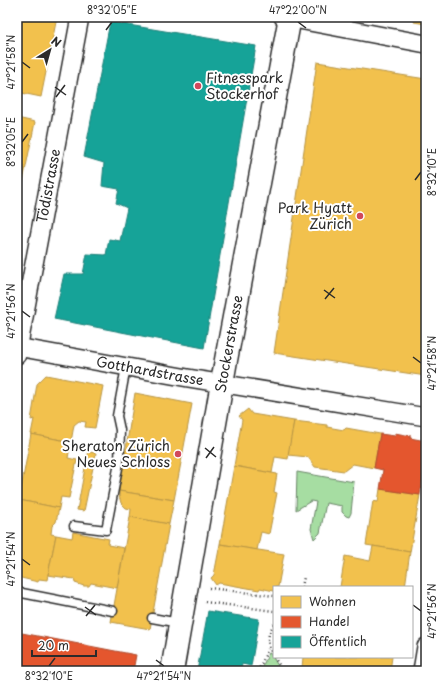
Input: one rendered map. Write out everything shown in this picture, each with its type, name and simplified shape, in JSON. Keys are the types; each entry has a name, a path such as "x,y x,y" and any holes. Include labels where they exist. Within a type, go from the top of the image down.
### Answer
{"street":[{"name":"Tödistrasse","path":"18,350 80,17"},
{"path":"288,17 426,44"},
{"name":"Stockerstrasse","path":"172,671 288,17"},
{"name":"Gotthardstrasse","path":"18,350 126,366 289,395 426,416"},
{"path":"422,671 426,647"}],"lane":[{"path":"74,526 106,530 119,463 120,430 117,416 126,366"},
{"path":"17,592 113,611"},
{"path":"152,618 180,624"}],"path":[{"path":"302,586 304,577"},
{"path":"207,587 273,596"},
{"path":"204,602 273,611"},
{"path":"273,627 268,640 269,648 273,655"},
{"path":"258,671 269,648"},
{"path":"275,658 283,671"}],"green space":[{"path":"297,472 354,482 351,513 349,517 342,512 342,506 326,503 320,533 314,539 311,529 316,502 311,501 296,510"},
{"path":"269,653 281,671 260,671"}],"building: Wohnen":[{"path":"17,17 57,17 41,97 17,92"},
{"path":"415,17 426,17 426,24 414,22"},
{"name":"Park Hyatt Zürich","path":"317,62 426,79 426,376 274,353"},
{"path":"17,118 35,122 17,211"},
{"path":"46,375 103,386 95,428 85,427 86,422 79,421 74,425 71,442 31,434 34,419 31,420 37,384"},
{"path":"135,393 192,404 174,500 119,491"},
{"path":"248,409 252,414 294,421 288,459 275,457 272,473 234,466 242,420 239,416"},
{"path":"294,421 327,425 327,427 344,430 346,428 380,434 374,468 353,464 344,471 315,467 308,457 288,455"},
{"path":"31,434 71,442 68,458 77,460 69,498 61,497 59,508 19,500"},
{"path":"88,452 96,453 84,511 77,510"},
{"path":"234,466 277,474 274,492 277,493 269,534 261,532 257,550 220,544"},
{"path":"380,489 420,495 410,552 366,545 373,501 378,502"},
{"path":"119,491 174,500 169,524 130,517 131,509 126,508 121,503"},
{"path":"19,500 59,508 56,522 52,526 51,534 56,535 47,580 39,579 38,582 17,577 17,514"},
{"path":"130,517 169,524 150,629 111,622"},
{"path":"73,532 109,539 108,545 124,548 117,588 91,583 89,586 84,586 75,583 74,579 48,575 56,535 72,538"},
{"path":"220,544 284,554 278,586 273,586 273,591 260,588 259,590 219,583 216,585 211,578 214,575"},
{"path":"373,546 410,552 405,586 340,586 345,556 370,561"},
{"path":"303,658 392,658 390,671 309,671 309,669 302,668"}],"building: Handel":[{"path":"395,433 426,441 426,458 420,495 380,489 383,470 374,468 380,434 395,436"},
{"path":"22,633 136,655 133,671 17,671 17,653"}],"building: Öffentlich":[{"path":"110,22 256,46 204,348 54,319 64,274 83,274 87,254 106,255 109,239 120,241 127,208 116,203 119,189 102,186 104,163 84,157"},
{"path":"208,611 259,619 251,666 242,664 241,671 197,671"}],"place":[{"name":"Fitnesspark Stockerhof","path":"198,86"},
{"name":"Park Hyatt Zürich","path":"360,216"},
{"name":"Sheraton Zürich Neues Schloss","path":"178,454"}]}
